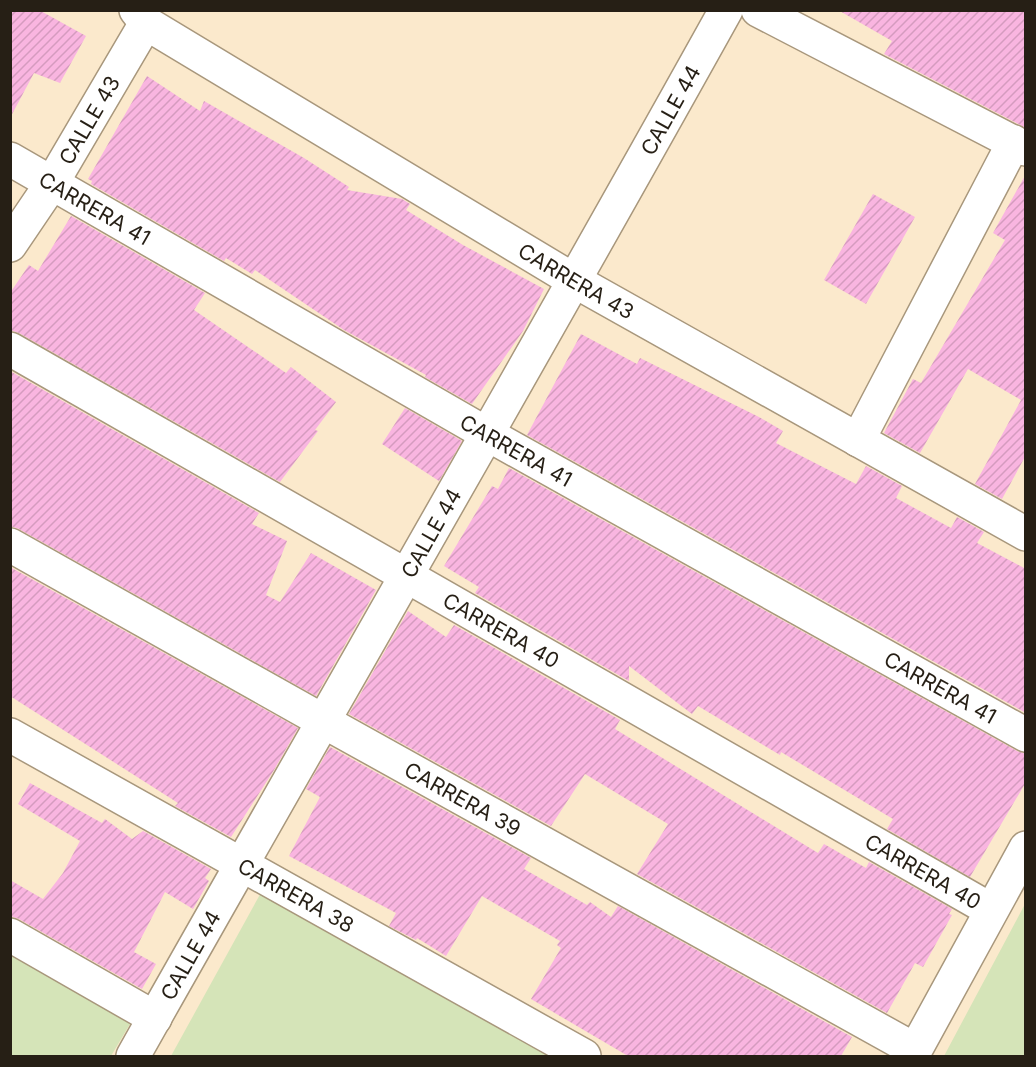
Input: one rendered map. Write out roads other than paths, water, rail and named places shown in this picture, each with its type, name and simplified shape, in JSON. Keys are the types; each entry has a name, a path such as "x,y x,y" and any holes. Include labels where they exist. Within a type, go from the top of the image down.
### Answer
{"street":[{"name":"CALLE 44","path":"134,1056 405,576 575,281 726,10"},
{"path":"758,10 1020,146 858,440"},
{"name":"CARRERA 43","path":"141,17 575,281 1026,534"},
{"name":"CALLE 43","path":"10,245 52,183 141,17"},
{"name":"CARRERA 41","path":"10,159 487,434 1026,735"},
{"name":"CARRERA 40","path":"10,349 991,910"},
{"name":"CARRERA 39","path":"10,545 913,1053"},
{"name":"CARRERA 38","path":"10,735 584,1056"},
{"path":"913,1053 1026,848"},
{"path":"10,935 155,1018"}]}
